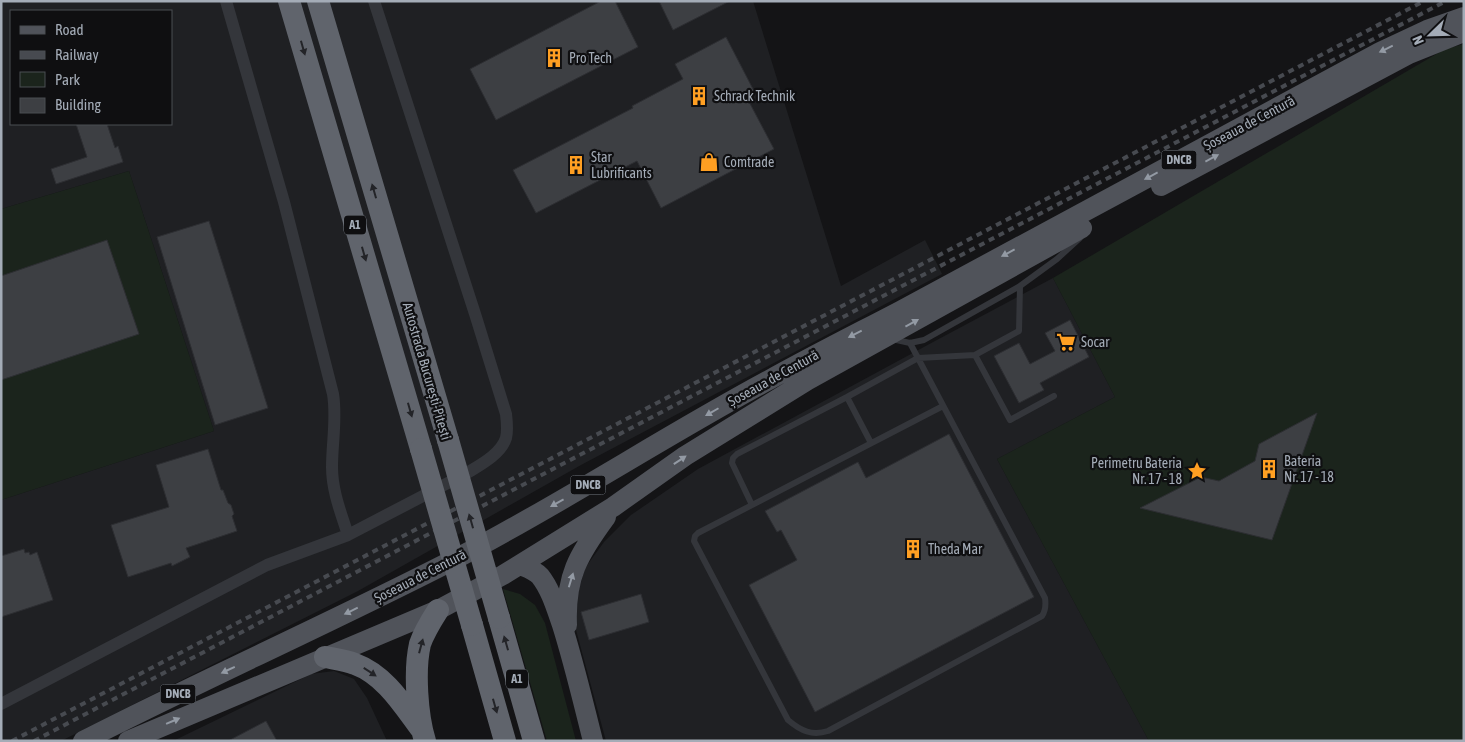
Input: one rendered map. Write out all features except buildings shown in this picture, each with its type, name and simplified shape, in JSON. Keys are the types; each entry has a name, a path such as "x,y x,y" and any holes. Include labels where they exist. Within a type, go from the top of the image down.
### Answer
{"highway":[{"name":"Autostrada București-Pitești","path":"289,1 505,741"},
{"name":"Autostrada București-Pitești","path":"318,1 448,440 534,741"},
{"path":"423,735 417,660 421,642 438,610"},
{"path":"325,657 347,661 371,671 384,682 423,735"}],"main road":[{"name":"Șoseaua de Centură","path":"84,741 463,554 577,492 772,378 916,303 1380,52 1427,30 1464,17"},
{"name":"Șoseaua de Centură","path":"128,741 438,610 520,565 613,507 685,456 808,380 1092,223 1386,65 1435,42 1464,32"},
{"path":"568,646 567,611 569,587 574,569 590,538 613,507"},
{"path":"520,565 538,575 554,601 593,741"}],"street":[{"path":"226,1 284,202 333,394 332,468 337,504 348,535"},
{"path":"1,704 267,564 348,535 468,473 502,446 507,427 506,414 374,1"}],"lane":[{"path":"886,337 910,343 924,340 1039,274 1076,243 1087,229"},
{"path":"752,505 732,463 733,458 737,454 918,358 975,355 1019,331 1020,286"},
{"path":"910,343 1044,598 1045,611 1042,616 828,731 818,734 807,732 796,727 788,720 694,541 695,536 871,442 943,406"},
{"path":"975,355 1010,420 1054,396"},
{"path":"847,397 871,442"}],"shaded area":[{"path":"1,1 753,1 841,286 925,240 942,274 581,465 358,591 61,741 1,741 1,500 214,431 129,171 1,209"},
{"path":"1053,278 1115,397 997,459 1149,741 606,741 576,630 575,603 585,568 604,542 631,515 698,469"},
{"path":"334,671 354,679 367,698 387,741 173,741 311,674"}],"green space":[{"path":"1464,44 1464,741 1149,741 997,459 1115,397 1053,278 1445,49"},
{"path":"129,171 214,431 1,500 1,209"},
{"path":"503,589 520,594 535,605 545,623 576,741 547,741"}],"railway":[{"path":"12,741 1424,1"},
{"path":"34,741 1446,1"}],"place":[{"name":"Pro Tech","path":"554,58"},
{"name":"Schrack Technik","path":"699,96"},
{"name":"Comtrade","path":"709,162"},
{"name":"Star Lubrificants","path":"576,165"},
{"name":"Socar","path":"1066,342"},
{"name":"Bateria Nr. 17 - 18","path":"1269,469"},
{"name":"Perimetru Bateria Nr. 17 - 18","path":"1197,471"},
{"name":"Theda Mar","path":"913,549"}]}
